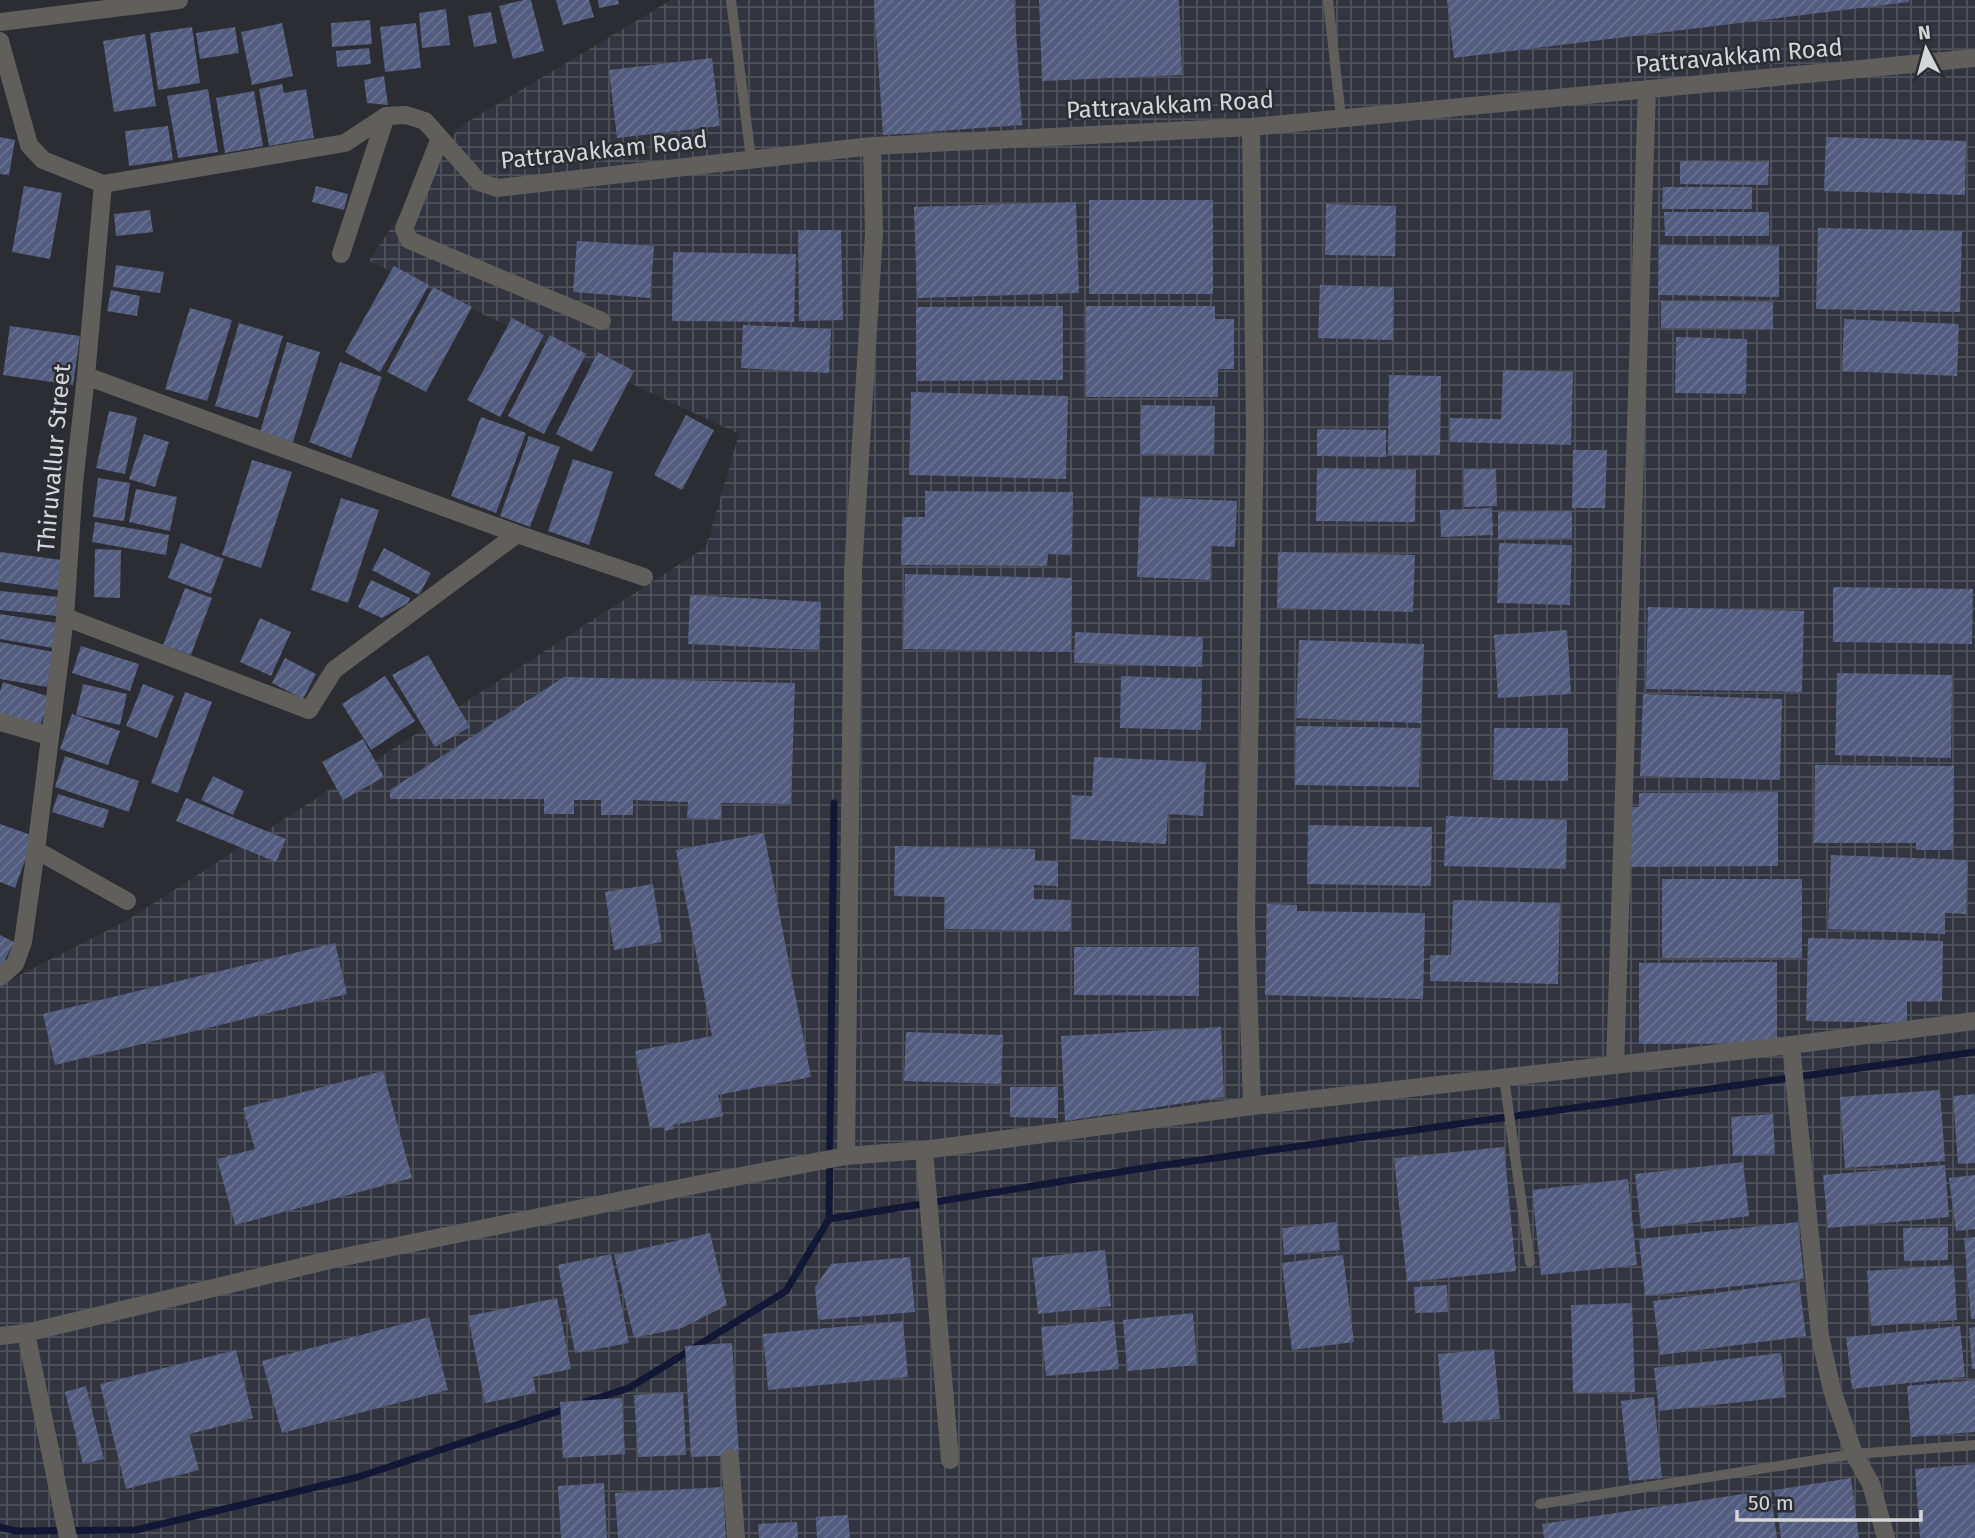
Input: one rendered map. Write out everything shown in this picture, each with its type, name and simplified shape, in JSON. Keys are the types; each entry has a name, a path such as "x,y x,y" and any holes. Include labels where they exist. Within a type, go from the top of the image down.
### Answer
{"street":[{"path":"0,22 179,0"},
{"path":"0,41 29,145 43,160 103,184 345,143 386,116"},
{"name":"Pattravakkam Road","path":"386,116 406,115 425,121 479,182 497,187 872,146 1251,127 1975,58"},
{"path":"1615,1065 1647,89"},
{"path":"341,254 386,116"},
{"path":"1251,127 1255,430 1246,919 1252,1106"},
{"path":"440,138 404,229 409,240 602,321"},
{"path":"846,1156 853,571 874,233 872,146"},
{"name":"Thiruvallur Street","path":"0,977 15,964 23,942 36,850 65,617 74,483 103,184"},
{"path":"86,376 517,534 644,577"},
{"path":"65,617 309,710 334,670 517,534"},
{"path":"0,722 49,736"},
{"path":"36,850 127,901"},
{"path":"0,1336 26,1333 334,1259 846,1156 924,1150 1252,1106 1791,1045 1975,1021"},
{"path":"1791,1045 1819,1336 1832,1390 1854,1454 1871,1484 1886,1538"},
{"path":"924,1150 950,1460"},
{"path":"26,1333 68,1538"},
{"path":"730,1458 736,1538"}],"lane":[{"path":"730,0 751,159"},
{"path":"1328,0 1341,118"},
{"path":"1504,1077 1530,1262"},
{"path":"1540,1504 1854,1454 1975,1445"}],"shaded area":[{"path":"671,0 1975,0 1975,1538 0,1538 0,985 126,921 706,547 739,434 369,261 459,127"}],"building":[{"path":"531,0 544,51 513,59 499,6"},
{"path":"556,0 589,0 594,17 563,25"},
{"path":"598,0 618,0 619,4 599,8"},
{"path":"874,0 1014,0 1022,125 883,135"},
{"path":"1039,0 1179,0 1182,75 1042,81"},
{"path":"1447,0 1909,0 1909,2 1454,58"},
{"path":"446,9 450,45 422,48 419,13"},
{"path":"491,12 497,43 474,47 468,16"},
{"path":"370,20 372,44 332,47 331,23"},
{"path":"282,23 293,76 252,85 241,32"},
{"path":"416,23 421,68 385,72 380,27"},
{"path":"192,27 200,83 158,90 150,33"},
{"path":"235,27 239,53 200,59 196,33"},
{"path":"145,34 156,106 114,112 103,41"},
{"path":"369,48 371,64 337,67 336,51"},
{"path":"712,58 720,126 617,138 609,70"},
{"path":"384,76 388,105 367,103 364,80"},
{"path":"282,84 284,93 306,89 314,138 269,146 259,89"},
{"path":"208,89 218,152 178,158 167,96"},
{"path":"254,91 263,146 225,153 216,98"},
{"path":"168,126 173,160 129,166 125,131"},
{"path":"0,137 15,140 9,175 0,174"},
{"path":"1826,137 1966,141 1965,195 1824,191"},
{"path":"1680,161 1769,162 1768,185 1680,184"},
{"path":"24,186 62,193 50,259 12,252"},
{"path":"316,186 348,194 344,210 312,202"},
{"path":"1663,187 1752,187 1752,209 1662,209"},
{"path":"1089,200 1213,200 1213,294 1089,294"},
{"path":"1076,202 1079,293 917,298 914,207"},
{"path":"1326,204 1396,206 1395,256 1325,255"},
{"path":"150,210 153,232 116,236 114,214"},
{"path":"1664,212 1769,212 1769,236 1665,236"},
{"path":"1818,228 1962,231 1960,312 1816,309"},
{"path":"798,230 841,230 843,320 799,321"},
{"path":"577,241 654,246 650,298 573,292"},
{"path":"1659,245 1779,246 1779,297 1658,295"},
{"path":"673,252 796,254 794,322 672,321"},
{"path":"116,265 164,272 160,293 113,287"},
{"path":"394,266 429,285 380,372 345,352"},
{"path":"1320,285 1394,287 1393,340 1318,338"},
{"path":"433,287 472,307 426,392 387,372"},
{"path":"111,290 140,296 137,316 107,311"},
{"path":"1661,301 1773,302 1773,329 1661,328"},
{"path":"1063,306 1063,380 916,381 916,307"},
{"path":"1086,306 1215,306 1215,319 1234,319 1234,369 1218,369 1218,397 1086,397"},
{"path":"190,308 232,320 207,401 165,389"},
{"path":"512,318 544,335 500,417 467,400"},
{"path":"1844,319 1959,324 1957,376 1842,371"},
{"path":"239,323 283,336 258,418 215,406"},
{"path":"743,325 831,329 829,373 741,368"},
{"path":"10,326 80,336 73,385 3,375"},
{"path":"550,335 586,354 544,434 508,416"},
{"path":"1676,337 1747,339 1746,394 1675,393"},
{"path":"287,342 320,352 293,442 260,432"},
{"path":"598,352 634,371 592,452 556,434"},
{"path":"340,362 382,377 351,458 309,442"},
{"path":"1503,370 1573,372 1571,445 1450,442 1450,418 1501,419"},
{"path":"1389,375 1441,376 1440,455 1388,455"},
{"path":"911,392 1068,396 1066,479 909,475"},
{"path":"1141,405 1215,406 1214,455 1140,454"},
{"path":"109,411 137,417 125,474 96,468"},
{"path":"686,415 714,430 682,490 654,475"},
{"path":"481,417 526,433 496,513 451,496"},
{"path":"1317,429 1386,430 1386,457 1317,456"},
{"path":"144,434 169,442 155,487 129,479"},
{"path":"529,436 560,447 530,527 500,516"},
{"path":"1573,450 1607,450 1605,508 1572,508"},
{"path":"573,459 613,472 589,545 548,531"},
{"path":"252,460 292,472 261,568 222,555"},
{"path":"1317,468 1416,470 1415,522 1316,521"},
{"path":"1464,469 1496,469 1497,506 1464,507"},
{"path":"98,478 130,483 124,521 93,517"},
{"path":"136,489 177,497 170,531 129,522"},
{"path":"925,491 1073,492 1072,555 1048,554 1047,566 901,565 902,517 925,517"},
{"path":"1140,497 1237,501 1235,547 1211,546 1210,580 1137,577"},
{"path":"341,498 379,510 348,603 311,590"},
{"path":"1492,508 1493,535 1441,537 1440,510"},
{"path":"1572,511 1572,538 1498,539 1498,512"},
{"path":"95,522 169,535 166,555 92,542"},
{"path":"181,543 224,559 211,594 168,578"},
{"path":"1499,543 1572,545 1570,605 1497,603"},
{"path":"384,548 431,573 419,595 372,570"},
{"path":"95,549 121,550 120,598 94,597"},
{"path":"0,552 62,560 58,590 0,582"},
{"path":"1278,552 1415,555 1413,612 1277,608"},
{"path":"905,574 1072,578 1071,652 903,649"},
{"path":"371,580 410,598 408,603 382,618 358,607"},
{"path":"1833,587 1973,589 1972,644 1833,642"},
{"path":"185,588 212,598 191,655 163,645"},
{"path":"0,591 59,597 57,616 0,610"},
{"path":"690,595 821,602 819,650 688,644"},
{"path":"1648,607 1804,611 1802,692 1646,689"},
{"path":"0,614 57,623 53,648 0,639"},
{"path":"260,618 291,632 271,676 240,662"},
{"path":"1567,630 1571,694 1498,698 1494,635"},
{"path":"1075,632 1203,637 1202,667 1074,663"},
{"path":"1299,640 1424,644 1421,723 1296,718"},
{"path":"0,642 54,652 47,687 0,679"},
{"path":"81,646 139,664 130,691 72,673"},
{"path":"428,655 470,727 435,747 392,675"},
{"path":"285,658 316,674 303,699 272,683"},
{"path":"1837,673 1952,675 1951,758 1835,755"},
{"path":"385,676 415,721 371,750 342,704"},
{"path":"1121,676 1202,679 1201,730 1120,728"},
{"path":"564,677 795,683 791,804 721,803 721,819 687,818 688,802 633,800 633,815 601,815 601,800 574,800 574,814 544,814 544,799 390,799 390,790"},
{"path":"3,682 50,697 39,729 0,717 0,691"},
{"path":"83,684 127,694 120,725 76,715"},
{"path":"143,684 174,696 157,738 126,726"},
{"path":"185,692 212,702 178,793 151,783"},
{"path":"1643,694 1782,699 1780,780 1640,776"},
{"path":"72,714 120,731 108,765 60,749"},
{"path":"1296,726 1421,728 1419,787 1295,785"},
{"path":"1494,728 1568,728 1568,781 1493,780"},
{"path":"363,739 384,777 343,800 322,762"},
{"path":"65,756 139,781 129,812 55,787"},
{"path":"1094,757 1206,762 1203,816 1168,814 1166,844 1070,839 1072,795 1092,796"},
{"path":"1815,765 1954,766 1953,850 1916,850 1916,843 1814,843"},
{"path":"213,776 244,791 233,815 201,800"},
{"path":"1778,792 1778,866 1628,867 1628,807 1639,807 1639,793"},
{"path":"58,794 109,810 103,828 52,812"},
{"path":"186,798 286,839 276,862 176,821"},
{"path":"1446,816 1567,820 1566,869 1444,866"},
{"path":"0,824 34,836 15,888 0,882"},
{"path":"1308,825 1432,827 1431,886 1307,884"},
{"path":"764,833 811,1077 718,1095 723,1116 673,1125 674,1129 665,1131 664,1126 650,1129 635,1051 712,1036 676,850"},
{"path":"895,846 1035,849 1035,861 1058,861 1058,886 1034,885 1034,899 1071,900 1071,931 944,929 945,897 894,896"},
{"path":"1831,855 1968,860 1966,914 1945,913 1945,934 1828,929"},
{"path":"1662,879 1802,879 1802,958 1662,958"},
{"path":"653,884 662,942 614,950 605,892"},
{"path":"1453,900 1560,903 1558,984 1430,981 1430,955 1451,955"},
{"path":"1267,904 1297,905 1297,911 1425,913 1423,999 1265,995"},
{"path":"0,935 14,942 0,970"},
{"path":"1808,938 1943,941 1942,1001 1907,1001 1907,1023 1806,1021"},
{"path":"335,943 347,994 55,1065 43,1014"},
{"path":"1074,947 1199,947 1199,996 1074,995"},
{"path":"1777,962 1777,1043 1639,1044 1639,963"},
{"path":"1221,1027 1224,1097 1065,1121 1061,1036"},
{"path":"906,1032 1003,1035 1001,1084 904,1081"},
{"path":"383,1071 412,1178 235,1225 217,1159 255,1149 243,1108"},
{"path":"1010,1087 1058,1087 1058,1118 1010,1117"},
{"path":"1940,1090 1945,1161 1845,1168 1840,1097"},
{"path":"1975,1094 1975,1163 1958,1164 1953,1096"},
{"path":"1773,1114 1775,1154 1733,1156 1731,1117"},
{"path":"1504,1147 1516,1271 1407,1282 1394,1158"},
{"path":"1743,1162 1749,1216 1641,1229 1635,1174"},
{"path":"1945,1165 1949,1217 1828,1228 1823,1175"},
{"path":"1975,1175 1975,1229 1956,1231 1949,1178"},
{"path":"1628,1179 1637,1265 1541,1275 1532,1190"},
{"path":"1337,1222 1340,1250 1284,1255 1282,1228"},
{"path":"1798,1222 1804,1279 1645,1296 1639,1239"},
{"path":"1948,1227 1948,1260 1904,1261 1903,1228"},
{"path":"710,1233 727,1305 682,1328 634,1338 614,1255"},
{"path":"1975,1237 1975,1319 1971,1319 1964,1238"},
{"path":"1105,1250 1111,1306 1038,1314 1032,1258"},
{"path":"611,1254 629,1343 575,1353 558,1265"},
{"path":"1343,1255 1354,1342 1292,1350 1282,1263"},
{"path":"910,1257 915,1312 818,1320 815,1287 831,1264"},
{"path":"1954,1265 1957,1320 1871,1326 1867,1271"},
{"path":"1799,1282 1806,1336 1660,1355 1653,1301"},
{"path":"1447,1285 1448,1312 1415,1313 1414,1287"},
{"path":"557,1298 571,1369 533,1377 536,1393 485,1403 468,1316"},
{"path":"1632,1303 1635,1392 1573,1393 1571,1305"},
{"path":"1193,1313 1197,1365 1127,1371 1123,1320"},
{"path":"429,1317 448,1390 282,1433 262,1361"},
{"path":"1114,1320 1119,1369 1046,1376 1041,1327"},
{"path":"903,1321 908,1377 768,1390 763,1334"},
{"path":"1960,1326 1965,1377 1852,1389 1846,1337"},
{"path":"1975,1327 1975,1369 1972,1369 1969,1328"},
{"path":"732,1343 739,1455 691,1457 685,1346"},
{"path":"1494,1349 1500,1419 1443,1423 1438,1354"},
{"path":"236,1350 253,1418 189,1434 199,1470 126,1489 100,1384"},
{"path":"1781,1353 1786,1397 1659,1411 1654,1368"},
{"path":"1975,1380 1975,1432 1911,1437 1907,1386"},
{"path":"86,1386 104,1459 83,1464 65,1392"},
{"path":"683,1392 686,1455 638,1457 634,1395"},
{"path":"1654,1397 1662,1478 1629,1481 1621,1401"},
{"path":"622,1398 625,1454 563,1458 560,1402"},
{"path":"1975,1464 1975,1538 1920,1538 1915,1469"},
{"path":"1851,1478 1859,1538 1781,1538 1774,1490"},
{"path":"604,1483 607,1538 561,1538 558,1486"},
{"path":"723,1487 726,1538 618,1538 615,1493"},
{"path":"1770,1490 1777,1538 1544,1538 1542,1524"},
{"path":"848,1515 850,1538 817,1538 816,1517"},
{"path":"797,1522 798,1538 759,1538 758,1524"}],"waterway":[{"path":"585,1402 629,1388 786,1291 829,1219 834,803"},
{"path":"829,1219 1157,1166 1975,1052"},
{"path":"0,1527 15,1531 136,1530 358,1477 568,1408"}]}
